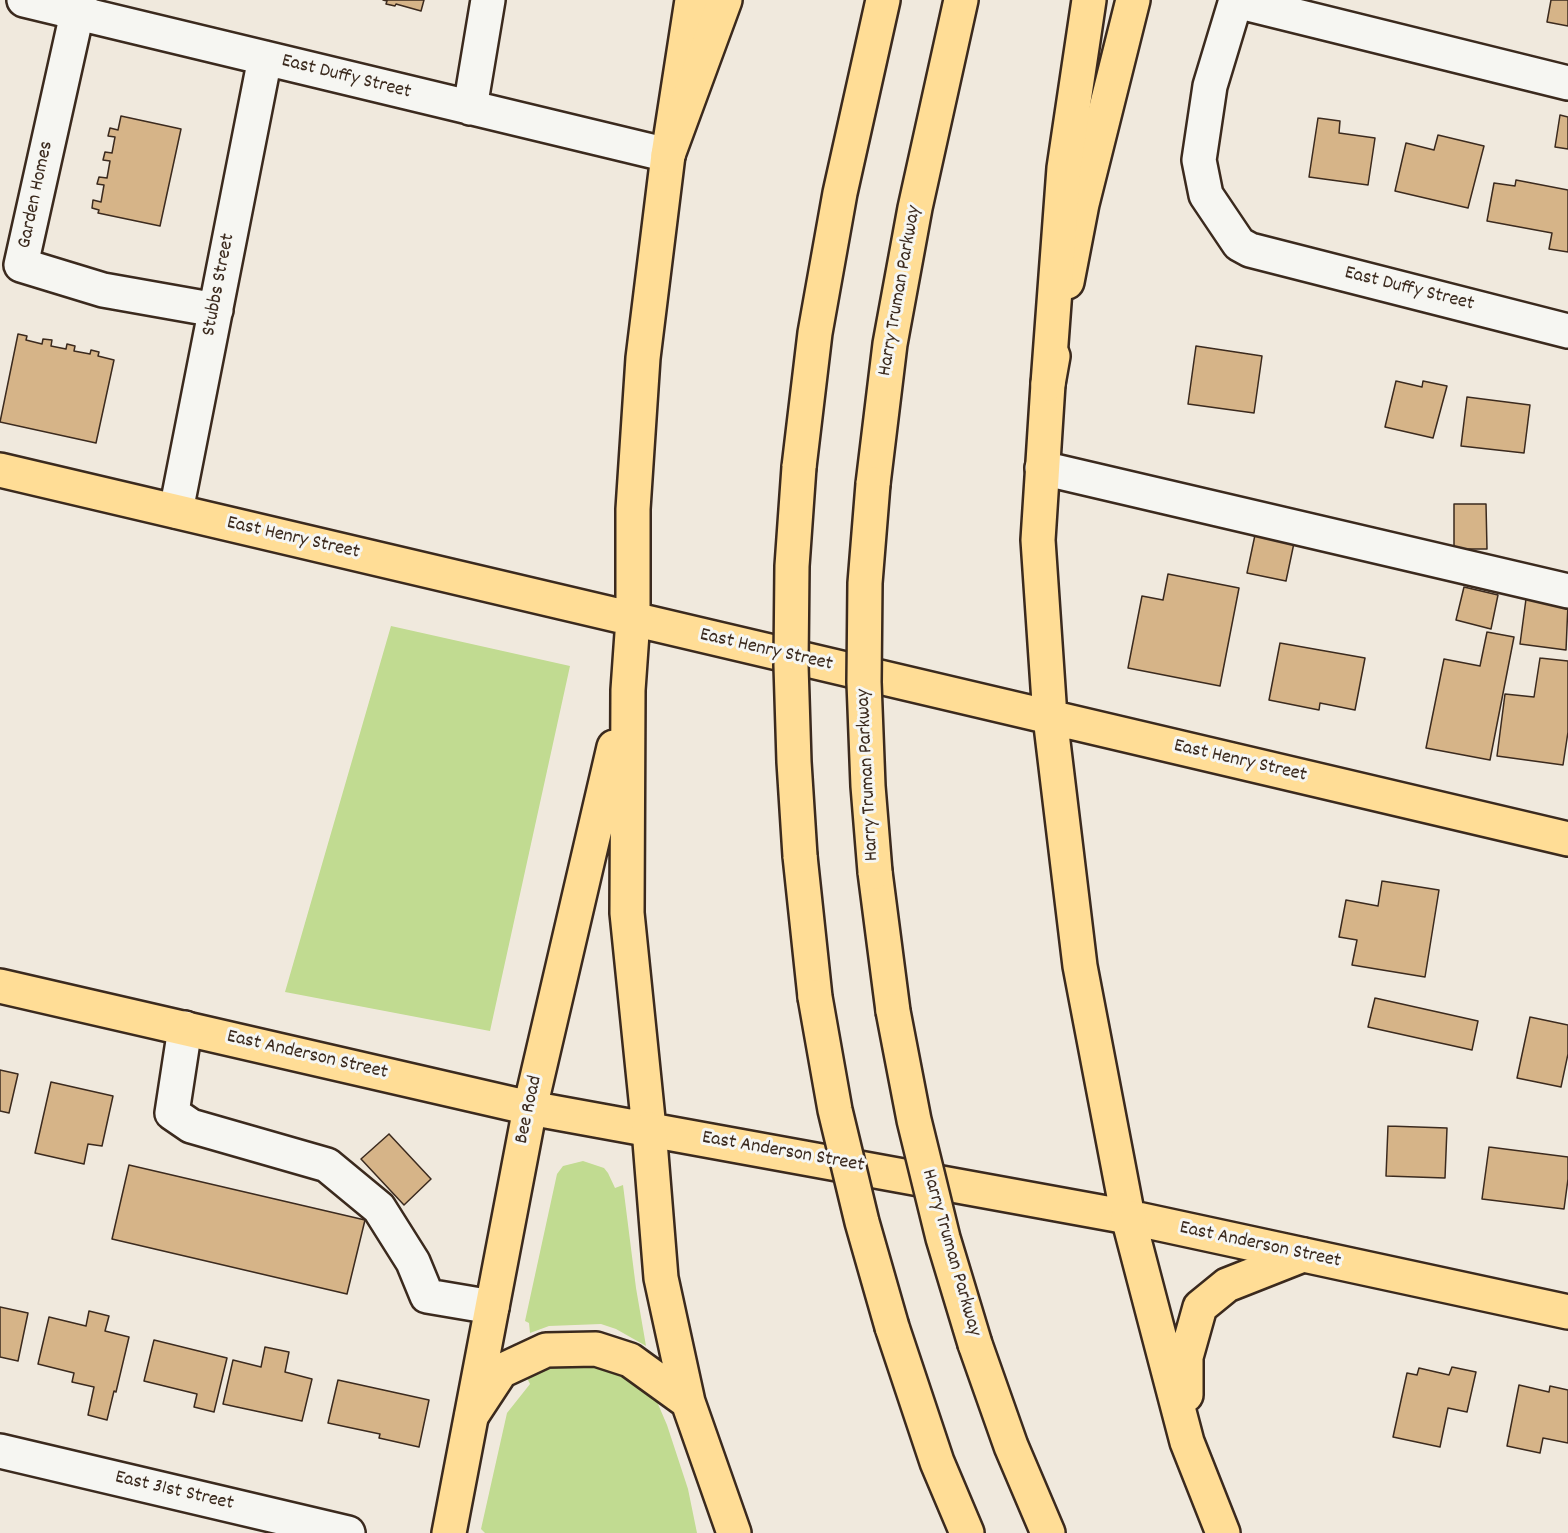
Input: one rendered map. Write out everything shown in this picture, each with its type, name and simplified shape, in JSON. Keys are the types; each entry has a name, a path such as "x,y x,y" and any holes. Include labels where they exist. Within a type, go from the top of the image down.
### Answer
{"main road":[{"path":"692,0 668,155 643,358 633,509 633,619 628,690 627,913 649,1129 661,1278 688,1402 734,1533"},
{"path":"668,155 725,0"},
{"path":"883,0 840,193 815,333 799,467 792,566 791,664 794,762 800,856 815,997 838,1121 861,1222 892,1327 937,1462 967,1533"},
{"name":"Harry Truman Parkway","path":"961,0 915,208 892,333 873,484 865,583 864,682 868,786 875,872 893,1011 914,1120 940,1227 975,1344 1011,1446 1048,1533"},
{"path":"1089,0 1064,168 1038,540 1050,717 1080,966 1128,1217 1187,1442 1223,1533"},
{"path":"1048,384 1082,204 1133,0"},
{"name":"East Henry Street","path":"0,470 1568,839"},
{"name":"Bee Road","path":"449,1533 530,1108 628,690"},
{"name":"East Anderson Street","path":"0,986 530,1108 1128,1217 1568,1312"},
{"path":"1187,1442 1186,1357 1200,1307 1227,1285 1303,1255"},
{"path":"472,1415 501,1371 546,1350 596,1349 630,1360 688,1402"}],"street":[{"name":"East Duffy Street","path":"24,0 79,6 265,58 668,155"},
{"path":"470,108 488,0"},
{"name":"East Duffy Street","path":"1236,0 1210,86 1199,160 1206,195 1239,244 1250,250 1568,331"},
{"path":"1236,0 1568,83"},
{"name":"Garden Homes","path":"79,6 21,265 103,290 216,310"},
{"name":"Stubbs Street","path":"176,511 265,58"},
{"path":"1042,468 1568,591"},
{"path":"184,1028 172,1113 191,1126 327,1165 379,1209 413,1262 427,1296 492,1308"},
{"name":"East 31st Street","path":"0,1451 348,1533"}],"green space":[{"path":"391,626 570,666 490,1031 285,992"},
{"path":"583,1161 604,1168 615,1188 623,1185 646,1346 616,1329 601,1324 549,1326 530,1333 529,1323 525,1321 557,1174 563,1166"},
{"path":"607,1360 655,1397 667,1425 688,1489 697,1533 485,1533 481,1529 507,1413 530,1384 526,1376 538,1366"}],"building":[{"path":"383,0 424,0 421,11 396,4 395,6 386,4 387,1"},
{"path":"1551,0 1568,0 1568,26 1547,22"},
{"path":"1560,115 1568,117 1568,149 1555,147"},
{"path":"121,116 181,129 160,226 98,213 99,210 92,208 93,200 101,202 104,185 97,184 99,177 107,178 110,161 103,160 105,152 112,153 115,137 108,136 110,128 118,130"},
{"path":"1318,118 1340,121 1339,133 1375,138 1368,185 1309,177"},
{"path":"1438,135 1484,146 1468,208 1395,191 1406,143 1434,150"},
{"path":"1516,180 1568,190 1568,252 1549,249 1552,233 1487,221 1494,183 1515,186"},
{"path":"18,334 27,336 26,340 42,344 43,339 52,340 51,346 66,349 67,344 75,346 74,351 90,354 91,350 99,352 98,356 114,360 96,443 0,422"},
{"path":"1196,346 1262,356 1254,413 1188,404"},
{"path":"1396,381 1422,387 1423,381 1447,386 1433,438 1385,427"},
{"path":"1467,397 1530,405 1524,453 1461,446"},
{"path":"1454,504 1486,504 1487,549 1454,549"},
{"path":"1255,535 1294,543 1286,581 1247,573"},
{"path":"1168,574 1239,588 1220,686 1128,668 1142,596 1163,600"},
{"path":"1464,587 1498,595 1491,629 1456,620"},
{"path":"1526,599 1568,604 1566,650 1520,644"},
{"path":"1487,632 1514,637 1490,760 1426,748 1444,659 1480,666"},
{"path":"1280,643 1365,658 1355,710 1320,703 1319,710 1269,700"},
{"path":"1540,658 1568,661 1568,732 1563,765 1497,756 1505,694 1534,697"},
{"path":"1382,881 1439,890 1425,977 1352,965 1357,940 1339,937 1346,900 1378,906"},
{"path":"1375,998 1478,1021 1472,1050 1368,1027"},
{"path":"1530,1017 1568,1025 1568,1054 1561,1087 1517,1078"},
{"path":"0,1070 18,1074 9,1113 0,1111"},
{"path":"51,1082 113,1096 102,1146 88,1144 84,1164 35,1153"},
{"path":"1388,1126 1447,1128 1445,1178 1386,1176"},
{"path":"389,1134 431,1179 404,1205 361,1159"},
{"path":"1489,1147 1568,1157 1564,1209 1482,1199"},
{"path":"129,1165 365,1220 347,1294 112,1239"},
{"path":"0,1307 28,1313 18,1361 0,1357"},
{"path":"89,1311 109,1316 105,1331 129,1337 107,1420 88,1415 94,1387 72,1382 74,1373 38,1364 49,1317 86,1326"},
{"path":"154,1340 227,1358 214,1412 194,1407 197,1394 144,1381"},
{"path":"265,1347 289,1352 285,1372 312,1379 302,1421 223,1404 233,1360 261,1367"},
{"path":"1452,1367 1476,1372 1467,1412 1448,1408 1440,1447 1393,1437 1407,1373 1417,1375 1419,1368 1449,1375"},
{"path":"338,1380 429,1400 419,1447 379,1438 380,1434 328,1423"},
{"path":"1519,1385 1549,1392 1550,1386 1568,1390 1568,1443 1543,1438 1540,1453 1507,1446"}]}
